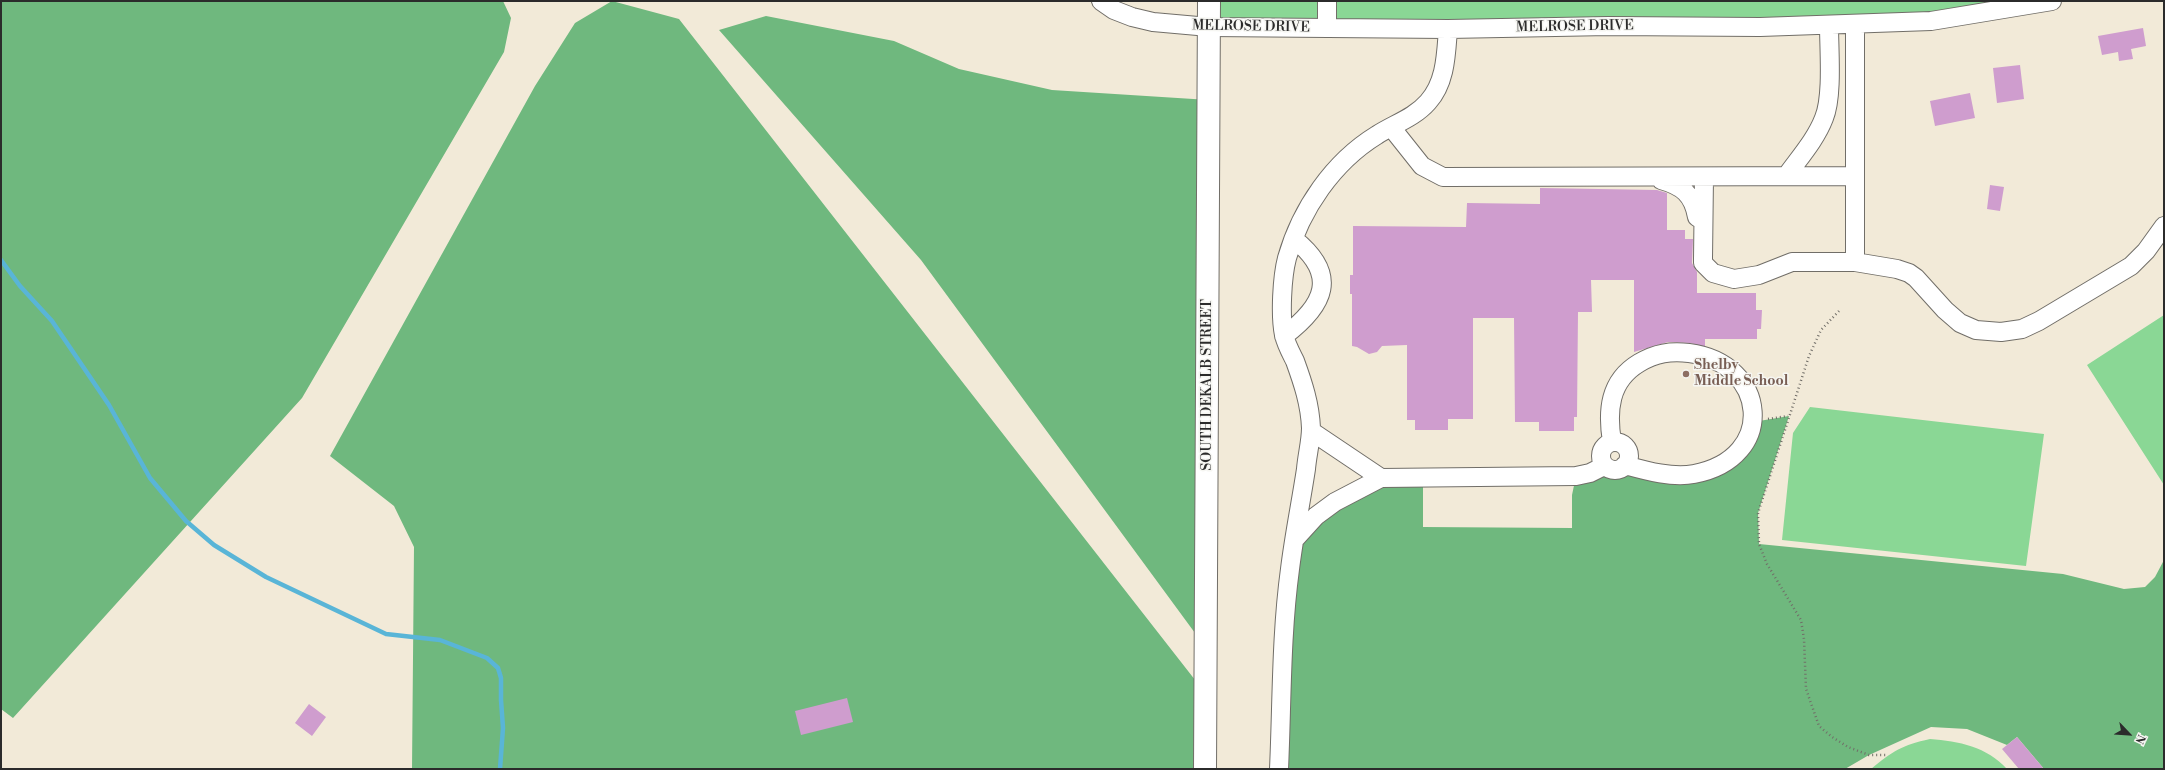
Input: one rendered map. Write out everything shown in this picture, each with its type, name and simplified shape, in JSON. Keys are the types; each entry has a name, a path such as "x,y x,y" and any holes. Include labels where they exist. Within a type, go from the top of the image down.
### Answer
{"main road":[{"name":"SOUTH DEKALB STREET","path":"1205,769 1210,1"}],"street":[{"name":"MELROSE DRIVE","path":"1101,1 1114,10 1132,18 1153,22 1209,27 1448,29 1855,25 1931,21 2052,1"},
{"path":"1327,1 1327,28"},
{"path":"1786,175 1815,136 1824,118 1829,88 1829,25"},
{"path":"1855,25 1855,262"},
{"path":"1279,769 1285,623 1290,569 1296,538 1311,431 1309,407 1304,386 1284,336 1281,313 1287,259 1305,213 1325,183 1353,152 1420,110 1429,102 1435,91 1445,64 1448,29"},
{"path":"1391,127 1422,166 1443,177 1854,176"},
{"path":"1658,177 1659,180 1675,184 1691,197 1695,205 1697,217 1703,220"},
{"path":"1704,177 1703,263 1713,273 1725,278 1744,278 1792,262 1855,262 1909,272 1945,310 1960,323 1976,330 2001,332 2022,329 2039,321 2131,266 2146,251 2164,226"},
{"path":"1284,336 1302,323 1312,311 1320,295 1322,284 1321,272 1317,262 1308,250 1294,239"},
{"path":"1612,442 1609,422 1610,404 1616,387 1632,367 1656,354 1679,352 1704,355 1722,363 1738,378 1749,394 1753,407 1753,422 1739,452 1728,461 1694,474 1670,474 1625,465"},
{"path":"1311,431 1381,478"},
{"path":"1296,538 1316,516 1335,502 1381,478 1576,476 1590,473 1604,466 1616,470 1625,465 1628,458 1627,450 1622,445 1612,442 1606,445 1602,451 1601,458 1604,466"}],"path":[{"path":"1839,312 1821,330 1809,356 1758,513 1759,544 1773,576 1801,620 1804,638 1806,689 1819,726 1832,737 1848,747 1869,755 1888,755"},
{"path":"1753,422 1789,416"}],"green space":[{"path":"1,1 503,1 511,18 504,52 302,398 13,718 1,709"},
{"path":"612,1 679,19 1206,694 1205,769 412,769 414,547 394,506 330,456 535,86 575,23"},
{"path":"1209,1 2052,1 1968,15 1209,27"},
{"path":"766,16 894,41 959,69 1052,90 1209,100 1206,648 921,260 719,30"},
{"path":"2164,315 2164,485 2087,365"},
{"path":"1810,407 2044,434 2026,566 1782,540 1793,433"},
{"path":"1789,416 1758,513 1759,544 2063,574 2124,589 2145,587 2155,577 2164,560 2164,769 2044,769 2017,737 2007,745 1967,729 1931,727 1869,755 1845,769 1279,769 1296,538 1381,478 1423,478 1423,527 1572,528 1572,495 1576,476 1620,469 1711,468 1753,422"},
{"path":"1930,739 1951,741 1972,746 1991,755 2007,769 1871,769 1905,746"}],"building":[{"path":"2143,28 2146,46 2131,49 2133,59 2119,61 2118,52 2102,55 2098,36"},
{"path":"2020,65 2024,99 1997,103 1993,68"},
{"path":"1970,93 1975,118 1935,126 1930,101"},
{"path":"1990,185 2004,187 2000,211 1987,209"},
{"path":"1540,188 1657,190 1667,193 1667,230 1685,230 1685,239 1693,239 1692,263 1697,272 1697,293 1756,293 1756,310 1762,310 1761,329 1757,329 1757,339 1705,339 1705,347 1690,343 1668,342 1634,352 1634,280 1591,280 1592,312 1578,312 1577,417 1574,417 1574,431 1539,431 1539,422 1515,422 1514,318 1473,318 1473,419 1448,419 1448,430 1415,430 1415,420 1407,420 1407,345 1382,346 1377,352 1369,354 1357,347 1352,346 1352,294 1350,294 1350,275 1353,275 1353,226 1466,227 1467,203 1540,204"},
{"path":"847,698 853,722 801,735 795,711"},
{"path":"309,704 326,717 312,736 295,723"},
{"path":"2017,737 2044,769 2019,769 2002,749"}],"waterway":[{"path":"1,260 20,286 52,321 109,405 150,478 186,521 214,545 266,577 386,634 440,640 487,658 498,668 501,678 503,728 500,769"}],"place":[{"name":"Shelby Middle School","path":"1686,374"}]}
